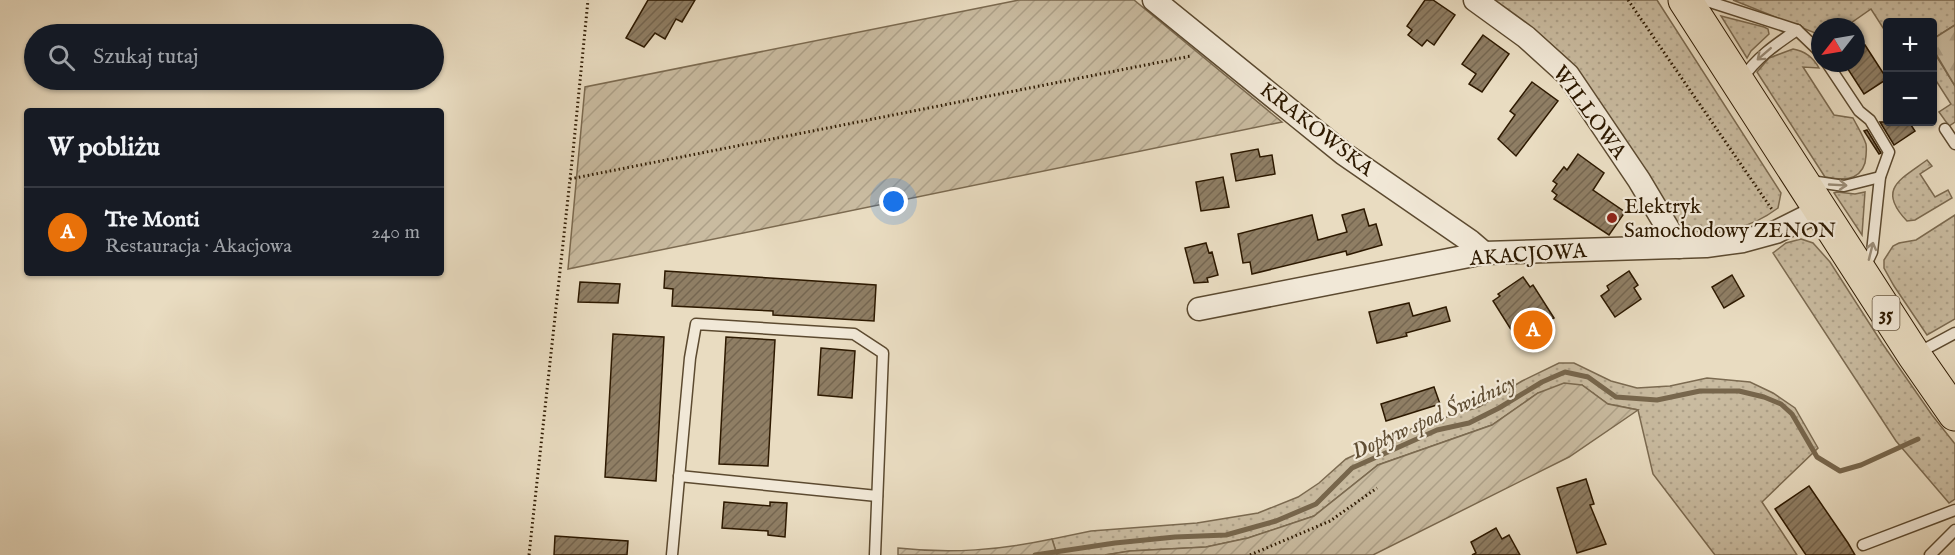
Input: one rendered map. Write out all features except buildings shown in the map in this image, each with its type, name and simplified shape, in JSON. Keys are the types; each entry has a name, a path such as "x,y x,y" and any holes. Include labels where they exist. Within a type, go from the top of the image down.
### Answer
{"main road":[{"name":"35","path":"1685,0 1914,355 1955,414"}],"street":[{"name":"KRAKOWSKA","path":"1154,0 1344,154 1484,253"},
{"name":"WILLOWA","path":"1475,0 1526,37 1568,75 1639,180 1679,247"},
{"name":"AKACJOWA","path":"1198,309 1484,253 1679,247 1743,241 1785,227 1820,210"}],"lane":[{"path":"1704,0 1797,30 1811,43"},
{"path":"1738,85 1754,62 1767,50 1797,30"},
{"path":"1833,72 1859,111 1870,120 1889,152 1880,177 1872,252 1862,275"},
{"path":"1945,129 1955,144"},
{"path":"1797,175 1814,183 1844,186 1880,177"},
{"path":"672,555 690,357 696,324 854,334 883,353 875,555"},
{"path":"1914,355 1955,333"},
{"path":"679,476 878,496"},
{"path":"1863,545 1955,510"},
{"path":"1930,555 1955,530"}],"path":[{"path":"529,555 588,0"},
{"path":"1628,0 1785,227"},
{"path":"570,179 1200,54 1209,44"},
{"path":"1250,555 1330,521 1377,488"}],"green space":[{"path":"1019,0 1134,0 1282,122 568,269 585,87"},
{"path":"1493,0 1657,0 1781,193 1778,208 1755,222 1733,229 1683,232 1570,61 1536,31"},
{"path":"1733,0 1955,0 1955,25 1937,36 1937,18 1883,18 1883,28 1871,9 1858,18 1811,18 1811,31"},
{"path":"1721,16 1764,27 1768,29 1769,34 1747,58"},
{"path":"1955,25 1955,86 1937,56 1937,36"},
{"path":"1793,49 1811,58 1811,68 1803,67 1834,115 1853,118 1866,144 1865,163 1854,177 1837,179 1825,177 1757,72 1769,58"},
{"path":"1937,57 1955,86 1955,122 1949,126 1939,112 1951,104 1937,82"},
{"path":"1927,160 1932,166 1920,174 1935,197 1948,190 1952,198 1915,220 1907,221 1893,201 1893,193 1901,179"},
{"path":"1865,192 1862,235 1834,193 1855,194"},
{"path":"1955,215 1955,319 1927,335 1894,286 1884,268 1884,260 1893,246 1916,240"},
{"path":"1801,239 1813,243 1830,262 1882,343 1955,444 1955,499 1949,503 1896,441 1773,253 1786,243"},
{"path":"1559,363 1574,363 1611,381 1637,388 1670,386 1707,378 1750,382 1773,393 1795,408 1818,448 1762,502 1797,555 1715,555 1653,474 1638,410 1608,404 1582,385 1538,393 1492,425 1378,465 1314,516 1248,538 1206,547 1130,551 1105,555 1057,555 1052,539 1091,531 1197,523 1258,513 1298,497 1319,483 1346,459 1418,426 1479,407 1522,381"},
{"path":"1564,383 1582,385 1608,404 1638,410 1569,457 1373,555 1105,555 1130,551 1206,547 1248,538 1314,516 1378,465 1492,425 1538,393"},
{"path":"1052,539 1057,555 898,555 898,548 937,551 975,550"}],"waterway":[{"name":"Dopływ spod Świdnicy","path":"1035,555 1115,543 1226,535 1276,521 1316,504 1352,468 1437,430 1469,423 1542,382 1565,372 1588,377 1616,397 1657,400 1700,391 1739,391 1764,397 1781,404 1792,414 1817,457 1840,471 1861,465 1918,439"}],"place":[{"name":"Elektryk Samochodowy ZENON","path":"1612,218"},
{"name":"Tre Monti","path":"1533,330"}]}
